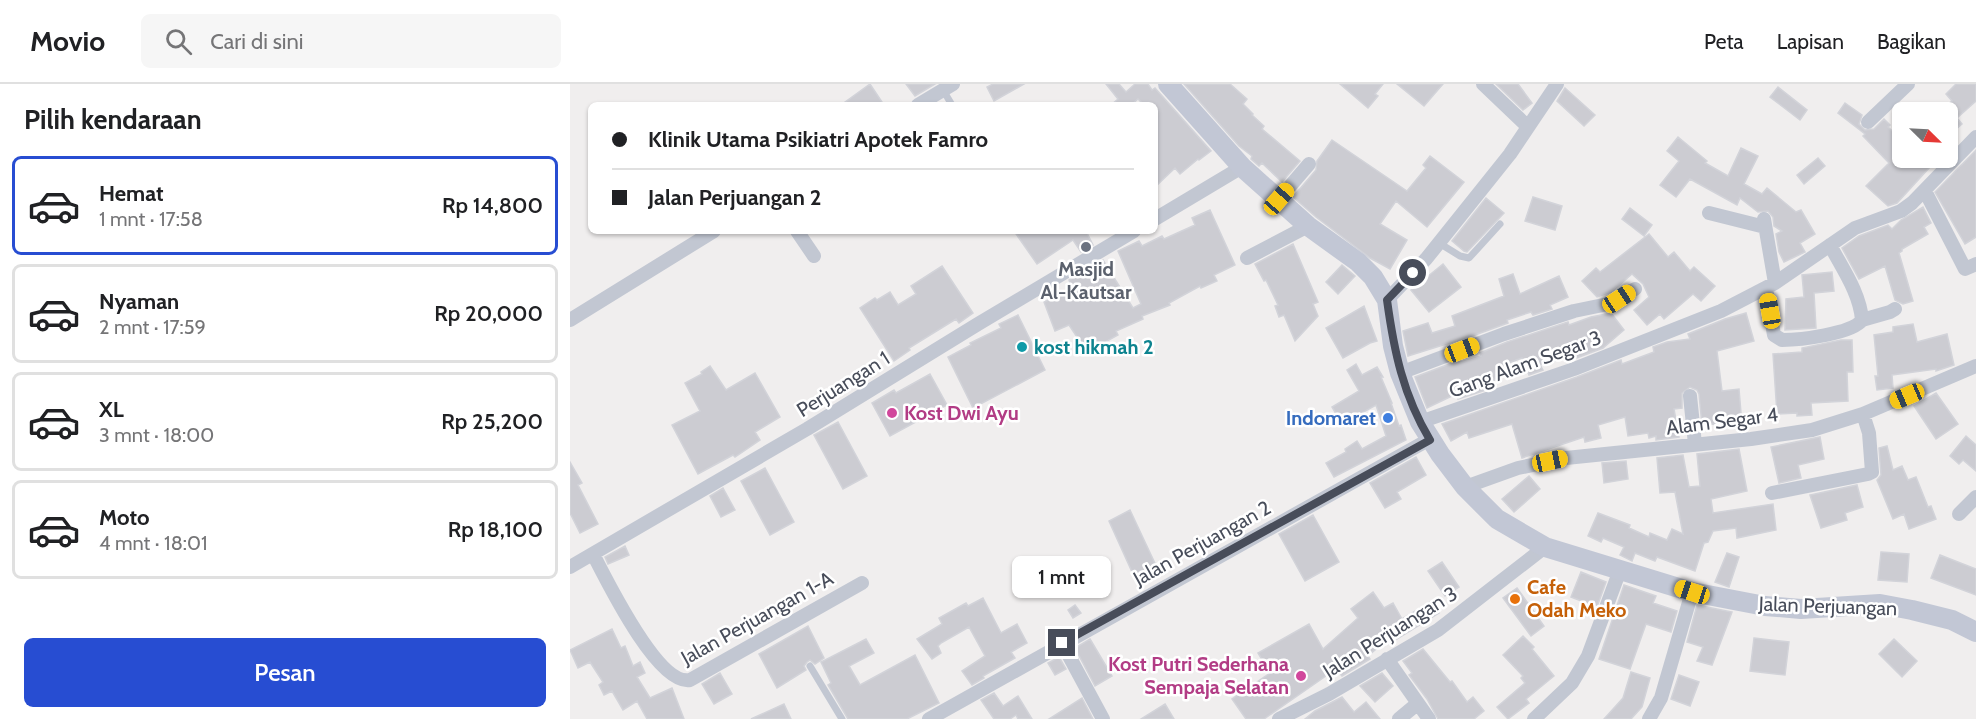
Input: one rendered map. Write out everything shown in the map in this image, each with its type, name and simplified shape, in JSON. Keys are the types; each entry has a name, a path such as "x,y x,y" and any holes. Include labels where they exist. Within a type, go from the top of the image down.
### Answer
{"street":[{"name":"Jalan Perjuangan","path":"1168,84 1242,167 1308,226 1368,270 1387,300 1393,346 1400,373 1420,422 1430,440 1465,487 1497,519 1545,547 1692,592 1765,606 1789,608 1880,604 1952,620 1976,632"},
{"path":"1483,84 1527,126"},
{"path":"1387,300 1439,243 1510,154 1557,84"},
{"path":"1868,122 1908,84"},
{"path":"923,102 948,87"},
{"name":"Gang Alam Segar 3","path":"1420,422 1574,369 1721,310 1771,286 1855,228 1901,210 1925,191 1976,137"},
{"path":"1279,199 1310,164"},
{"path":"1158,217 1242,167"},
{"path":"1925,191 1965,269 1976,264"},
{"path":"1708,213 1764,223 1774,334 1782,340 1835,333 1858,325 1862,320 1895,309"},
{"path":"1247,258 1308,226"},
{"path":"570,320 709,234"},
{"path":"799,234 814,256"},
{"name":"Perjuangan 1","path":"570,567 807,429 1129,234"},
{"path":"1830,245 1852,288 1862,320"},
{"path":"1400,373 1504,334 1608,304 1635,289"},
{"name":"Alam Segar 4","path":"1465,487 1518,468 1566,458 1812,429 1863,414 1975,369"},
{"path":"1690,396 1695,444"},
{"path":"1772,492 1872,472 1869,433 1863,414"},
{"name":"Jalan Perjuangan 2","path":"928,719 1430,440"},
{"path":"1959,514 1976,497"},
{"name":"Jalan Perjuangan 3","path":"1279,719 1329,694 1438,630 1545,547"},
{"name":"Jalan Perjuangan 1-A","path":"593,554 630,623 663,666 681,681 690,680 862,583"},
{"path":"1534,719 1572,683 1588,656 1620,570"},
{"path":"1649,719 1657,709 1661,698 1692,592"},
{"path":"1062,643 1103,719"},
{"path":"1387,659 1417,704 1430,719"},
{"path":"1399,719 1417,704"}],"lane":[{"path":"948,87 951,102"},
{"path":"1439,243 1460,256 1470,258 1500,224"},
{"path":"810,666 842,719"}],"building":[{"path":"870,84 882,102 845,102"},
{"path":"906,84 935,84 915,96"},
{"path":"993,84 1024,84 994,101 987,87"},
{"path":"1106,84 1119,84 1126,92 1135,84 1148,84 1152,90 1155,88 1211,151 1180,174 1175,168 1158,184 1158,102 1141,102 1138,99 1134,102 1114,102 1118,99"},
{"path":"1184,84 1230,84 1247,99 1243,104 1264,126 1262,129 1300,161 1282,182 1262,163 1259,166 1251,159 1252,156 1239,146"},
{"path":"1340,84 1383,84 1375,94 1378,96 1368,108"},
{"path":"1397,84 1443,84 1424,106"},
{"path":"1496,84 1518,84 1532,103 1523,110"},
{"path":"1956,84 1976,84 1976,101 1958,117 1958,102 1951,102 1946,94"},
{"path":"1778,87 1807,110 1800,120 1770,97"},
{"path":"1565,88 1595,115 1584,126 1557,101"},
{"path":"1845,103 1862,115 1859,124 1865,130 1874,129 1884,119 1890,125 1888,127 1892,131 1892,168 1929,168 1897,203 1888,206 1866,186 1889,163 1863,136 1865,134 1838,113"},
{"path":"1678,137 1707,161 1705,163 1728,176 1741,148 1758,156 1744,184 1762,194 1767,188 1796,212 1801,210 1815,234 1800,243 1805,252 1784,262 1779,252 1776,234 1782,231 1774,226 1773,217 1768,211 1758,212 1740,198 1737,205 1690,179 1676,197 1660,185 1679,161 1667,151"},
{"path":"1332,140 1407,191 1426,168 1423,165 1430,156 1464,182 1427,227 1396,201 1380,224 1407,240 1390,269 1370,258 1293,197 1316,170 1317,161"},
{"path":"1976,150 1976,237 1965,244 1935,192"},
{"path":"1818,158 1825,166 1804,184 1797,175"},
{"path":"1533,197 1562,206 1555,230 1525,221"},
{"path":"1486,198 1504,213 1467,252 1464,251 1452,241"},
{"path":"1923,207 1931,223 1924,227 1928,234 1899,253 1913,301 1903,304 1895,300 1885,266 1859,279 1842,248 1859,236 1888,225 1892,229 1901,220"},
{"path":"1630,208 1652,225 1644,236 1622,219"},
{"path":"1210,210 1235,265 1214,275 1217,281 1201,288 1200,286 1169,303 1170,305 1142,316 1143,319 1116,331 1118,335 1087,352 1069,325 1055,331 1044,302 1073,290 1069,280 1103,260 1133,308 1141,304 1118,251 1139,241 1142,246 1162,236 1164,239 1195,225 1192,218"},
{"path":"1016,234 1088,234 1093,245 1081,252 1073,240 1037,264"},
{"path":"1649,234 1668,257 1674,252 1690,271 1694,267 1715,286 1701,301 1693,294 1664,319 1660,314 1647,325 1634,310 1649,297 1643,284 1632,274 1611,292 1597,297 1582,281 1596,268 1600,272"},
{"path":"1293,244 1318,302 1313,304 1318,316 1295,341 1284,315 1279,317 1275,306 1278,305 1255,264"},
{"path":"1443,264 1461,287 1429,312 1411,290"},
{"path":"1342,265 1355,276 1338,294 1326,282"},
{"path":"942,266 973,313 959,323 956,319 909,348 910,350 894,361 860,308 890,292 898,305 916,294 911,286"},
{"path":"1832,272 1834,291 1814,293 1816,328 1785,330 1786,299 1804,297 1802,275"},
{"path":"1513,274 1520,294 1559,276 1568,297 1550,305 1552,309 1533,315 1531,312 1475,335 1408,356 1403,331 1428,323 1432,333 1455,326 1452,316 1504,296 1499,279"},
{"path":"1364,306 1377,341 1343,358 1326,328"},
{"path":"1611,313 1624,330 1603,348 1566,362 1565,358 1540,365 1543,370 1529,375 1522,358 1503,365 1507,375 1493,381 1495,387 1458,399 1456,394 1427,408 1415,377 1460,360 1461,362 1481,356 1480,353 1507,342 1568,322 1569,325"},
{"path":"1746,313 1754,341 1717,351 1722,391 1739,389 1742,425 1731,426 1730,423 1702,425 1699,394 1697,390 1690,387 1682,393 1682,408 1674,409 1679,437 1656,440 1656,436 1649,438 1648,433 1628,436 1625,417 1598,425 1601,438 1585,442 1584,437 1522,458 1512,424 1469,438 1467,432 1451,441 1442,424 1621,360 1622,364 1654,352 1653,347 1667,342 1690,339 1688,334"},
{"path":"1018,315 1045,370 973,408 948,357 1001,328 999,324"},
{"path":"1913,324 1917,342 1947,334 1954,365 1936,371 1936,369 1892,375 1893,388 1877,390 1874,335 1893,332 1893,327"},
{"path":"1852,340 1853,372 1847,372 1848,401 1811,403 1812,415 1777,414 1773,354 1802,352 1802,348"},
{"path":"1356,364 1362,375 1377,367 1383,377 1381,377 1406,440 1334,477 1326,463 1346,452 1345,449 1357,441 1362,449 1386,436 1376,405 1342,424 1332,407 1359,391 1347,370"},
{"path":"710,366 726,390 755,373 780,417 755,432 760,440 735,457 733,455 698,474 672,425 700,411 685,383 702,374 701,372"},
{"path":"930,374 947,405 890,436 872,403"},
{"path":"1936,393 1958,424 1936,439 1914,406"},
{"path":"838,422 867,476 843,489 814,435"},
{"path":"1966,436 1976,445 1976,471 1963,460 1959,464 1950,456"},
{"path":"1820,437 1824,459 1798,465 1801,478 1779,483 1771,447"},
{"path":"1887,446 1893,470 1902,466 1908,480 1916,477 1928,507 1931,506 1936,519 1909,529 1904,514 1893,519 1877,480 1881,475 1879,448"},
{"path":"1739,449 1747,491 1711,499 1713,513 1773,504 1776,530 1737,538 1736,528 1713,531 1708,542 1704,543 1695,571 1657,557 1655,561 1635,553 1632,561 1620,555 1624,547 1603,538 1601,542 1588,536 1598,513 1630,525 1629,528 1649,537 1650,533 1667,540 1672,529 1683,534 1675,492 1660,493 1657,458 1683,455 1689,487 1700,486 1697,454"},
{"path":"1416,457 1426,475 1397,492 1401,499 1385,508 1370,483"},
{"path":"1626,461 1628,479 1604,483 1602,463"},
{"path":"570,462 582,483 578,485 598,524 580,533 570,513"},
{"path":"765,468 794,522 770,535 741,481"},
{"path":"1529,476 1540,489 1514,512 1502,499"},
{"path":"1857,485 1863,507 1845,513 1847,520 1821,528 1810,495"},
{"path":"723,488 735,510 721,517 710,496"},
{"path":"1130,510 1159,572 1137,583 1109,521"},
{"path":"1313,515 1339,562 1305,581 1279,534"},
{"path":"625,546 629,555 608,564 605,557"},
{"path":"1881,552 1909,554 1907,582 1878,580"},
{"path":"1727,553 1739,557 1729,587 1715,582"},
{"path":"1940,555 1976,569 1976,595 1931,578"},
{"path":"1442,562 1459,587 1445,596 1428,571"},
{"path":"1581,572 1606,582 1597,607 1571,597"},
{"path":"1624,585 1656,596 1653,603 1677,611 1671,632 1646,624 1630,669 1599,659"},
{"path":"1517,588 1544,626 1531,636 1503,598"},
{"path":"1373,592 1384,608 1393,603 1402,619 1432,601 1439,613 1397,639 1394,634 1368,656 1370,659 1342,676 1336,669 1264,719 1246,719 1232,699 1270,673 1258,653 1309,624 1323,649 1358,618 1351,609"},
{"path":"983,598 1001,633 1017,624 1027,643 1011,652 1015,658 972,685 962,671 985,656 969,627 941,643 938,646 941,653 932,659 917,639 942,624 939,618 966,603 968,606"},
{"path":"1075,605 1081,613 1073,618 1068,610"},
{"path":"1697,605 1732,612 1712,665 1697,661 1703,647 1687,642"},
{"path":"808,626 824,658 815,664 810,660 804,666 806,670 777,688 759,654"},
{"path":"612,629 621,648 625,646 633,666 640,662 645,673 637,677 650,698 672,688 684,719 647,719 637,701 623,710 612,691 604,695 599,685 603,682 590,662 578,668 570,650"},
{"path":"1523,636 1534,647 1532,649 1554,676 1526,699 1529,703 1508,719 1497,707 1525,683 1521,678 1523,676 1503,655"},
{"path":"1754,638 1789,642 1785,675 1750,671"},
{"path":"866,639 874,653 849,666 860,685 915,655 939,703 907,719 848,719 828,685 831,683 821,662"},
{"path":"1090,639 1112,676 1095,686 1075,648"},
{"path":"1894,639 1917,661 1902,677 1879,654"},
{"path":"1423,649 1450,682 1452,681 1467,702 1473,697 1484,711 1474,719 1438,719 1427,699 1409,675 1412,673 1403,661"},
{"path":"1059,657 1066,669 1055,675 1048,663"},
{"path":"1631,672 1650,678 1642,707 1631,719 1604,719 1623,698"},
{"path":"720,673 732,694 714,704 702,684"},
{"path":"1382,673 1393,686 1375,702 1360,686"},
{"path":"1679,675 1699,682 1690,706 1671,699"},
{"path":"994,693 1003,706 1018,696 1032,719 1018,719 1016,715 1010,719 994,719 981,700"},
{"path":"1342,697 1354,712 1366,702 1380,719 1305,719"},
{"path":"1082,698 1093,719 1049,719"},
{"path":"784,704 791,719 751,719"},
{"path":"1165,704 1174,719 1141,719"}],"place":[{"name":"Masjid Al-Kautsar","path":"1086,247"},
{"name":"kost hikmah 2","path":"1022,347"},
{"name":"Kost Dwi Ayu","path":"892,413"},
{"name":"Indomaret","path":"1388,418"},
{"name":"Cafe Odah Meko","path":"1515,599"},
{"name":"Kost Putri Sederhana Sempaja Selatan","path":"1301,676"}],"route":[{"path":"1062,643 1430,440 1400,373 1393,346 1387,300 1413,273"}]}
